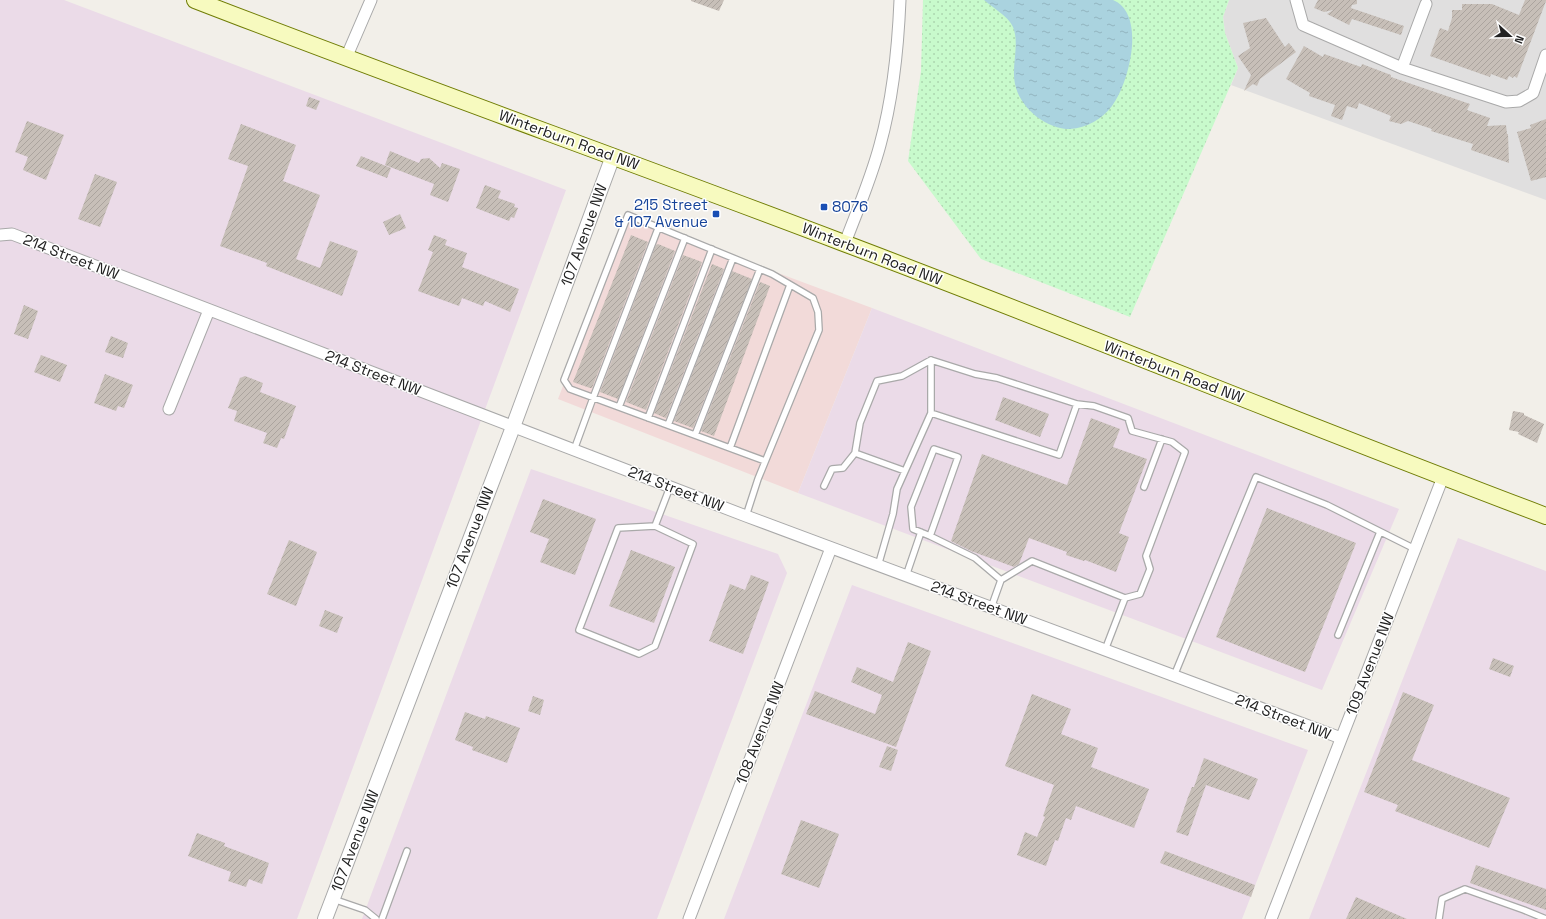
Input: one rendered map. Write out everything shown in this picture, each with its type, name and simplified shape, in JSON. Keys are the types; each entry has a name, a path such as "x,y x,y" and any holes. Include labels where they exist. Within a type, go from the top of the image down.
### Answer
{"main road":[{"name":"Winterburn Road NW","path":"195,0 346,58 845,243 1546,516"}],"street":[{"path":"346,58 371,0"},
{"path":"845,243 874,166 880,145 894,76 900,0"},
{"path":"1296,0 1303,25 1402,68 1506,102 1519,101 1533,93 1546,55"},
{"path":"1402,68 1426,4"},
{"name":"107 Avenue NW","path":"325,919 513,427 613,156"},
{"name":"214 Street NW","path":"0,235 12,234 746,516 1341,738"},
{"path":"169,409 209,310"},
{"name":"109 Avenue NW","path":"1271,919 1443,477"},
{"name":"108 Avenue NW","path":"689,919 831,548"}],"lane":[{"path":"746,516 765,461 819,330 818,312 813,298 772,274 659,226 628,215 564,380 570,389 765,461"},
{"path":"574,450 659,226"},
{"path":"618,407 685,238"},
{"path":"648,418 712,249"},
{"path":"668,425 733,258"},
{"path":"695,435 760,269"},
{"path":"730,448 790,285"},
{"path":"878,566 893,514 897,489 931,413 931,360"},
{"path":"824,486 832,469 843,468 855,453 860,423 876,380 902,376 931,360 975,374 996,378 1077,404 1094,406 1128,418 1132,431 1172,442 1185,452 1146,556 1150,569 1140,594 1125,598 1032,561 1001,580 991,608"},
{"path":"931,413 1059,455 1077,404"},
{"path":"1144,487 1162,439"},
{"path":"930,536 958,457 934,449 912,507 913,529 975,558 1001,580"},
{"path":"855,453 905,472"},
{"path":"1174,676 1256,477 1327,505 1415,549"},
{"path":"656,526 670,487"},
{"path":"656,526 693,544 655,646 639,654 579,630 618,528 656,526"},
{"path":"906,576 921,532"},
{"path":"1338,635 1380,532"},
{"path":"1106,650 1125,598"},
{"path":"382,919 407,851"},
{"path":"1440,919 1442,900 1465,889 1546,919"},
{"path":"333,899 365,910 376,919"}],"shaded area":[{"path":"0,0 64,0 566,190 297,919 0,919"},
{"path":"1229,0 1546,0 1546,200 1231,85 1238,68 1225,33 1223,17"},
{"path":"628,217 872,308 798,493 558,399"},
{"path":"872,308 1399,509 1322,690 798,493"},
{"path":"531,469 778,554 787,573 657,919 362,919"},
{"path":"1458,538 1546,571 1546,919 1309,919"},
{"path":"852,585 1308,750 1242,919 724,919"}],"green space":[{"path":"923,0 1229,0 1223,17 1225,33 1238,68 1130,317 981,259 908,161 921,71"}],"water":[{"path":"984,0 1113,0 1123,8 1130,19 1132,50 1124,82 1118,96 1108,111 1099,119 1088,125 1070,129 1052,125 1035,116 1022,101 1015,84 1014,70 1016,41 1013,27 1004,16"}],"building":[{"path":"691,0 724,0 719,11"},
{"path":"1318,0 1357,0 1357,4 1352,5 1351,8 1404,26 1401,35 1352,19 1349,25 1327,14 1333,10 1324,12 1314,8"},
{"path":"1525,0 1546,1 1517,78 1514,76 1513,78 1509,76 1507,80 1491,74 1490,77 1430,56 1440,28 1448,31 1452,18 1452,10 1462,10 1462,4 1492,4 1519,15"},
{"path":"1266,18 1285,47 1289,43 1296,52 1260,79 1257,86 1253,84 1244,91 1251,75 1238,56 1250,48 1243,23"},
{"path":"1304,46 1323,57 1324,54 1361,67 1362,64 1391,75 1391,77 1470,104 1467,110 1490,118 1487,126 1506,125 1508,134 1509,163 1471,150 1473,144 1431,131 1432,129 1408,121 1401,124 1389,121 1391,116 1359,103 1357,109 1347,106 1342,120 1331,116 1335,105 1309,96 1310,93 1286,79"},
{"path":"309,97 320,101 316,110 306,106"},
{"path":"1546,119 1546,177 1531,181 1517,132 1531,128 1530,125"},
{"path":"27,121 64,135 46,180 23,170 28,157 15,152"},
{"path":"241,124 296,145 283,181 320,195 296,259 320,268 330,241 358,251 342,296 266,266 267,263 220,246 248,166 228,159"},
{"path":"390,151 419,163 421,159 429,158 440,168 442,163 460,169 448,202 430,195 434,184 385,165"},
{"path":"361,156 391,168 387,178 356,166"},
{"path":"95,174 117,182 100,227 78,219"},
{"path":"485,185 501,191 498,198 515,204 514,207 518,208 514,218 511,217 509,221 476,208"},
{"path":"400,214 406,228 389,235 383,222"},
{"path":"434,235 447,240 445,245 467,253 462,267 519,289 510,312 485,301 483,306 462,298 459,306 418,291 433,252 428,250"},
{"path":"631,235 648,242 592,388 590,388 573,382"},
{"path":"658,244 675,251 618,399 600,392 656,245"},
{"path":"683,255 702,262 646,410 626,402"},
{"path":"712,264 724,269 666,418 654,413"},
{"path":"732,271 752,279 693,428 674,421"},
{"path":"760,282 770,286 714,436 701,431"},
{"path":"24,305 38,311 28,339 14,334"},
{"path":"111,336 128,343 123,358 105,352"},
{"path":"41,355 67,365 60,382 34,372"},
{"path":"105,374 133,385 124,408 118,406 116,411 94,403"},
{"path":"245,376 263,383 260,392 296,406 284,439 281,438 277,448 263,443 267,433 234,421 237,411 228,408 240,378"},
{"path":"1003,397 1049,414 1040,437 995,420"},
{"path":"1513,411 1524,413 1524,415 1544,424 1537,443 1518,434 1519,432 1509,430"},
{"path":"1091,418 1120,429 1113,447 1147,459 1119,533 1129,537 1116,572 1085,560 1084,561 1066,555 1067,552 1029,538 1019,564 1014,567 971,551 951,541 982,454 1067,485"},
{"path":"543,499 596,519 575,575 540,562 549,539 530,532"},
{"path":"1267,508 1356,543 1305,672 1216,637"},
{"path":"289,540 317,552 296,606 267,594"},
{"path":"631,550 675,567 654,623 609,606"},
{"path":"751,575 769,582 743,654 709,641 730,584 745,590"},
{"path":"325,610 343,617 337,633 319,626"},
{"path":"908,642 931,651 896,747 806,714 815,691 875,714 882,695 851,682 857,667 893,682"},
{"path":"1493,658 1514,666 1510,677 1489,669"},
{"path":"1403,692 1434,705 1412,760 1510,798 1489,848 1395,811 1398,805 1364,792"},
{"path":"1032,694 1071,709 1061,734 1098,748 1091,767 1149,789 1134,828 1076,806 1071,820 1066,818 1058,841 1055,840 1046,866 1017,855 1025,832 1037,837 1045,817 1043,816 1054,785 1005,766"},
{"path":"533,696 544,700 540,715 528,711"},
{"path":"465,712 485,719 486,716 520,728 507,763 472,750 473,747 455,740"},
{"path":"887,746 898,750 891,771 879,767"},
{"path":"1204,758 1258,779 1249,800 1206,785 1188,836 1176,832"},
{"path":"801,820 839,834 819,888 781,874"},
{"path":"197,833 225,843 224,846 269,863 262,884 249,879 246,887 228,881 231,872 188,856"},
{"path":"1165,851 1255,885 1251,897 1160,863"},
{"path":"1476,865 1546,889 1546,910 1470,883"},
{"path":"1356,897 1407,919 1346,919"}],"place":[{"name":"8076","path":"824,207"},
{"name":"215 Street & 107 Avenue","path":"716,214"}]}
